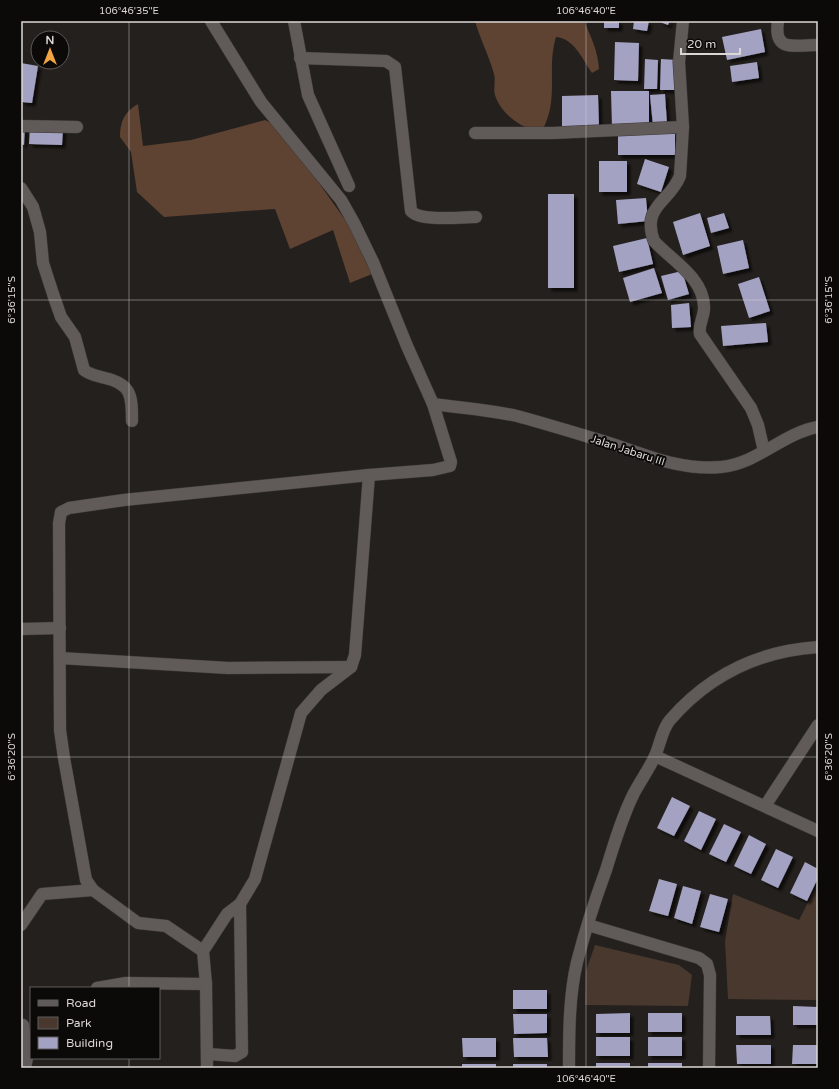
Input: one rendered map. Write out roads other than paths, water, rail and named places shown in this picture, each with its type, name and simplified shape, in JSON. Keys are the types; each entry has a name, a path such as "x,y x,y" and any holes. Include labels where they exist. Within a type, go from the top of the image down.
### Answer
{"street":[{"path":"203,951 166,926 138,923 93,890 86,880 60,730 59,523 61,512 64,509 124,500 369,474 433,470 450,466 450,456 433,404 404,339 373,262 341,200 261,102 210,21"},
{"path":"294,21 308,94 349,186"},
{"path":"683,21 679,62 683,127 680,176 677,183 657,205 652,215 651,233 659,246 691,276 697,285 704,308 700,324 700,334 751,408 757,421 764,451"},
{"path":"778,21 777,36 779,42 784,44 818,45"},
{"path":"300,58 380,60 392,63 396,67 411,211 414,214 427,217 476,217"},
{"path":"21,126 77,127"},
{"path":"475,133 553,133 683,127"},
{"path":"21,188 33,207 40,232 44,263 53,294 61,317 75,337 84,370 91,374 115,380 123,385 132,399 132,421"},
{"name":"Jalan Jabaru III","path":"433,404 517,416 601,440 655,460 689,467 728,466 764,451 791,435 818,427"},
{"path":"207,1068 206,984 203,951 227,914 240,904 255,879 301,713 321,690 351,667 355,655 369,474"},
{"path":"21,629 60,628"},
{"path":"569,1068 571,1007 577,963 616,837 634,793 655,756 668,722 700,690 716,678 735,667 770,654 794,649 818,647"},
{"path":"60,658 228,668 351,667"},
{"path":"765,806 818,725"},
{"path":"655,756 818,831"},
{"path":"21,926 42,894 93,890"},
{"path":"208,1054 235,1056 242,1052 240,904"},
{"path":"588,925 699,958 707,964 710,975 709,1068"},
{"path":"103,987 126,983 206,984"},
{"path":"25,1023 27,1058 25,1068"}]}
